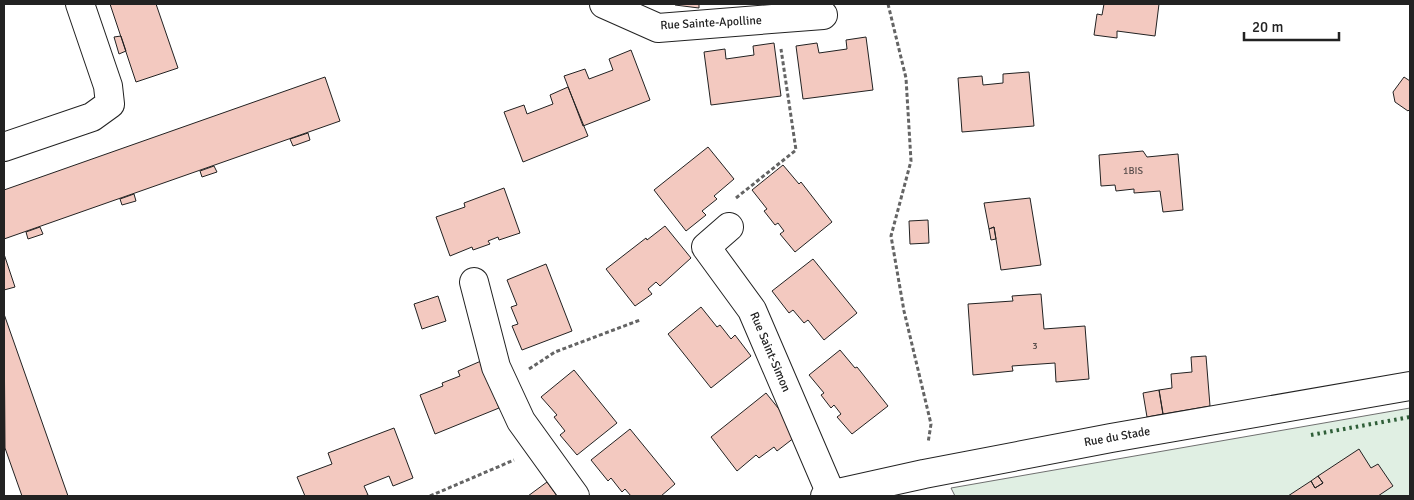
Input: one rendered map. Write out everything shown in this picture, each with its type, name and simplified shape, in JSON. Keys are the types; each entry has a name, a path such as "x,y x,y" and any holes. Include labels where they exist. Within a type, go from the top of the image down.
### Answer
{"street":[{"path":"4,146 92,117 110,104 108,86 80,4"},
{"name":"Rue Sainte-Apolline","path":"604,4 658,28 823,15"},
{"name":"Rue Saint-Simon","path":"729,227 706,247 752,310 828,495"},
{"path":"474,282 496,367 504,385 521,421 575,496"},
{"name":"Rue du Stade","path":"828,495 924,474 1120,436 1410,386"}],"path":[{"path":"888,4 906,78 911,160 891,236 904,311 931,424 924,474"},
{"path":"729,227 718,213 796,150 777,19"},
{"path":"504,385 555,352 640,320"},
{"path":"430,496 541,449"}],"green space":[{"path":"1410,408 1410,496 955,496 951,488"}],"building":[{"path":"110,4 156,4 178,68 136,82"},
{"path":"699,4 699,8 675,5"},
{"path":"1104,4 1159,4 1155,36 1117,31 1117,38 1094,35 1097,14 1102,15"},
{"path":"121,36 126,51 119,54 114,37"},
{"path":"866,37 873,90 803,99 796,46 817,43 819,53 847,49 846,40"},
{"path":"774,43 781,96 711,105 704,52 725,49 726,59 754,55 753,46"},
{"path":"631,50 650,100 583,126 564,76 585,69 589,79 613,70 609,59"},
{"path":"1029,72 1034,126 962,132 958,78 982,76 983,85 1003,83 1003,74"},
{"path":"325,77 340,121 4,239 4,190"},
{"path":"1404,77 1410,81 1410,109 1408,111 1395,102 1393,92"},
{"path":"568,87 588,136 523,162 504,112 524,105 527,114 553,104 550,95"},
{"path":"308,133 310,140 293,146 290,139"},
{"path":"708,147 734,179 714,196 717,199 702,211 706,215 686,231 654,190"},
{"path":"1143,151 1147,157 1178,154 1183,210 1163,212 1160,191 1134,193 1134,189 1116,191 1115,185 1101,186 1099,155"},
{"path":"783,165 799,184 801,182 832,222 795,252 780,234 784,231 778,223 775,225 764,211 767,209 752,190"},
{"path":"214,166 217,172 202,177 200,171"},
{"path":"504,188 520,233 499,240 498,237 488,241 490,244 473,250 472,247 450,256 436,217 465,207 464,203"},
{"path":"134,194 136,201 122,205 120,199"},
{"path":"1030,198 1041,265 1001,270 994,227 989,229 984,203"},
{"path":"928,220 929,243 910,244 909,221"},
{"path":"665,226 691,258 660,286 656,282 648,289 652,294 635,306 606,269"},
{"path":"40,227 43,234 28,239 26,232"},
{"path":"994,227 996,239 991,240 989,229"},
{"path":"4,254 15,287 4,290"},
{"path":"813,259 857,313 824,340 808,320 804,323 793,310 789,313 772,291"},
{"path":"546,264 572,331 522,350 512,326 518,324 511,307 517,305 507,280"},
{"path":"1041,294 1044,329 1085,326 1089,379 1056,382 1055,363 1012,366 1013,371 973,375 968,304 1013,301 1012,296"},
{"path":"438,296 446,321 422,329 414,304"},
{"path":"701,307 717,327 720,325 731,339 735,335 751,356 711,388 668,334"},
{"path":"4,314 68,496 22,496 5,448"},
{"path":"840,350 855,368 857,367 888,406 852,434 837,417 841,414 834,405 831,408 821,395 824,393 809,375"},
{"path":"1206,356 1210,406 1163,414 1159,390 1172,388 1171,374 1192,372 1191,357"},
{"path":"481,361 499,408 435,434 420,395 443,386 442,383 460,376 458,371"},
{"path":"574,370 617,423 577,455 560,435 565,431 554,417 557,415 541,397"},
{"path":"1159,390 1163,414 1147,417 1143,393"},
{"path":"766,393 799,434 777,451 774,447 759,458 756,455 737,471 711,437"},
{"path":"394,428 413,478 393,486 389,476 364,486 368,495 364,496 305,496 297,477 332,464 328,453"},
{"path":"630,429 675,484 661,496 631,496 625,489 622,492 611,478 608,481 591,460"},
{"path":"1359,449 1371,468 1378,464 1393,486 1378,496 1288,496 1311,481 1315,488 1323,483 1318,476"},
{"path":"1318,476 1323,483 1315,488 1311,481"},
{"path":"547,482 557,496 528,496"}],"hedge":[{"path":"1311,435 1410,417"}]}
